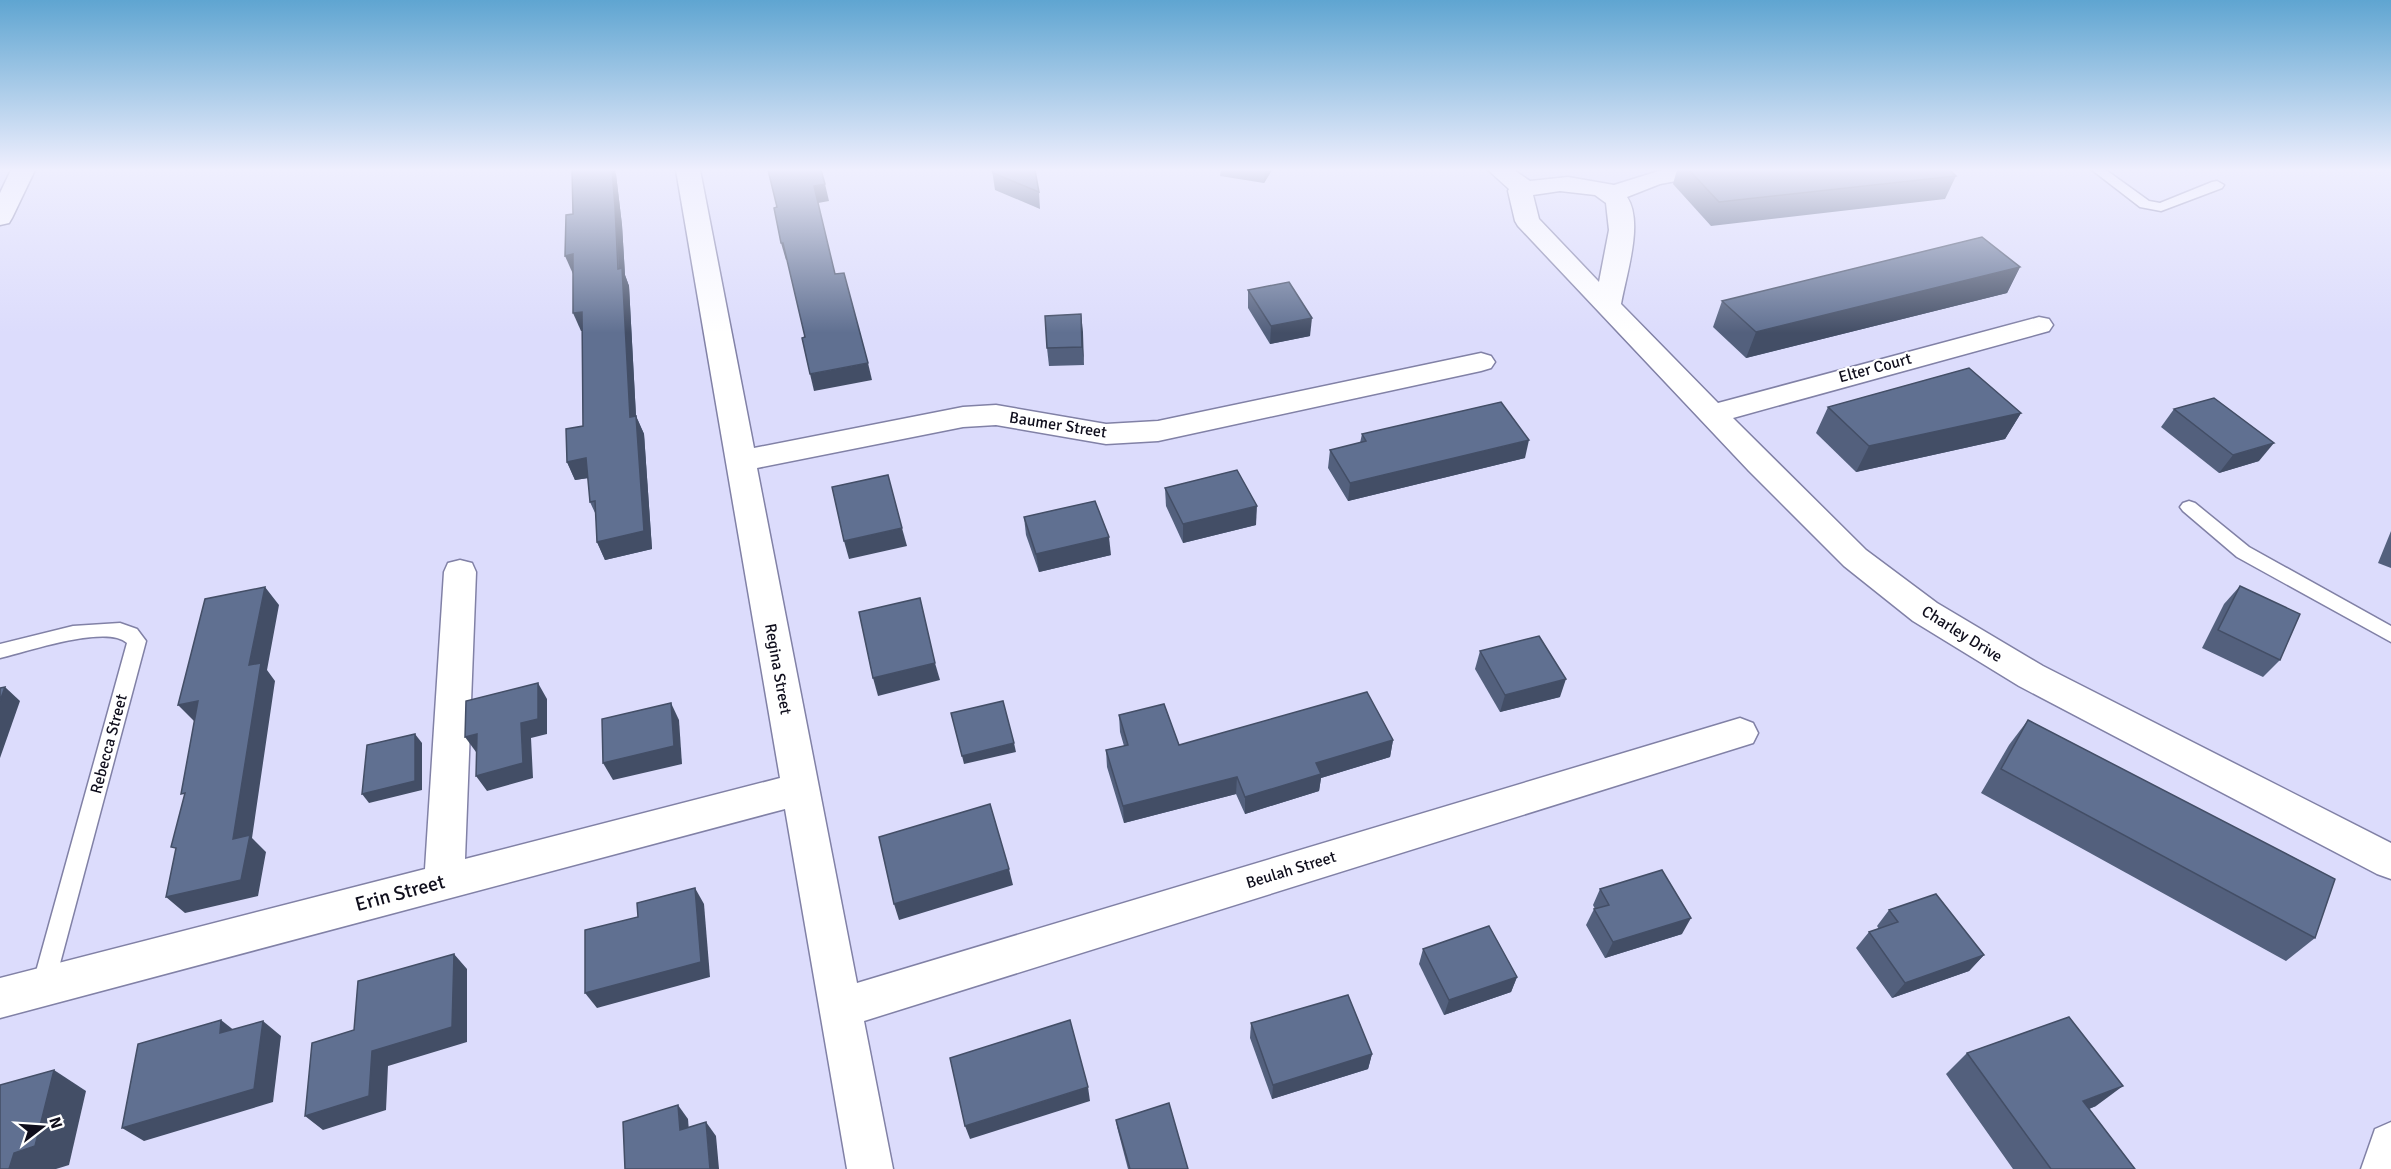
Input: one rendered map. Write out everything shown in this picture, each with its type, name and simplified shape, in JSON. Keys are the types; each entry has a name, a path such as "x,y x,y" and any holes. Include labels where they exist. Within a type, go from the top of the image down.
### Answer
{"street":[{"name":"Regina Street","path":"698,225 870,1169"},
{"name":"Charley Drive","path":"1530,225 1712,414 1855,558 1925,612 2031,676 2391,862"},
{"path":"1607,305 1612,277 1619,256 1620,225"},
{"name":"Elter Court","path":"1712,414 2039,325"},
{"name":"Baumer Street","path":"740,461 963,417 996,415 1106,434 1158,431 1481,362"},
{"path":"444,882 460,572"},
{"name":"Beulah Street","path":"841,1008 1740,733"},
{"name":"Erin Street","path":"0,998 800,789"},
{"path":"2384,1169 2391,1145"}],"lane":[{"path":"2189,507 2243,552 2391,635"},
{"name":"Rebecca Street","path":"0,651 88,632 118,630 129,633 137,640 43,986"}],"building":[{"path":"566,225 616,225 618,269 622,268 630,417 636,416 644,531 597,542 595,501 590,502 586,458 567,462 566,429 583,426 582,312 573,313 573,254 565,256"},
{"path":"777,225 823,225 835,274 844,273 868,363 810,374 802,338 805,337 783,243 781,243"},
{"path":"1982,237 2020,267 1756,332 1722,301"},
{"path":"1289,282 1312,318 1271,326 1248,290"},
{"path":"1081,314 1082,347 1047,348 1045,316"},
{"path":"1969,368 2021,413 1869,446 1828,407"},
{"path":"2214,398 2274,443 2233,455 2174,409"},
{"path":"1501,402 1529,440 1350,483 1330,450 1366,441 1362,434"},
{"path":"1237,470 1257,506 1183,524 1165,488"},
{"path":"888,475 902,528 844,541 832,487"},
{"path":"1095,501 1109,537 1036,554 1024,517"},
{"path":"2240,586 2300,614 2280,660 2218,630"},
{"path":"265,587 249,665 261,663 233,839 250,835 241,880 166,897 176,848 171,847 185,793 181,794 198,701 178,705 205,599"},
{"path":"920,598 935,663 873,678 859,612"},
{"path":"1539,636 1566,679 1505,695 1480,651"},
{"path":"538,683 538,719 521,723 523,763 476,776 477,734 465,737 466,701"},
{"path":"5,687 0,701 0,688"},
{"path":"1367,692 1393,740 1316,763 1321,774 1245,797 1237,777 1123,806 1106,750 1128,745 1119,715 1164,704 1179,745"},
{"path":"1003,701 1014,743 962,756 951,713"},
{"path":"671,703 674,746 603,763 602,719"},
{"path":"2028,720 2335,879 2315,938 2001,769"},
{"path":"415,734 415,781 362,794 367,745"},
{"path":"990,804 1009,869 894,904 879,837"},
{"path":"1662,870 1691,918 1613,942 1594,909 1609,905 1600,889"},
{"path":"695,888 701,962 585,993 585,930 638,917 637,903"},
{"path":"1936,894 1984,955 1905,983 1869,932 1898,922 1889,910"},
{"path":"1489,926 1517,977 1449,1000 1423,949"},
{"path":"454,954 452,1027 372,1051 369,1096 305,1116 312,1043 354,1030 358,981"},
{"path":"1348,995 1372,1054 1273,1085 1251,1023"},
{"path":"2069,1017 2123,1086 2083,1101 2135,1169 2051,1169 1967,1053"},
{"path":"221,1020 220,1033 263,1021 254,1089 122,1128 138,1044"},
{"path":"1070,1020 1088,1087 965,1126 950,1058"},
{"path":"54,1070 35,1146 14,1153 9,1169 0,1169 0,1085"},
{"path":"1169,1103 1188,1169 1130,1169 1116,1120"},
{"path":"678,1105 680,1130 706,1122 710,1169 625,1169 623,1122"}]}
